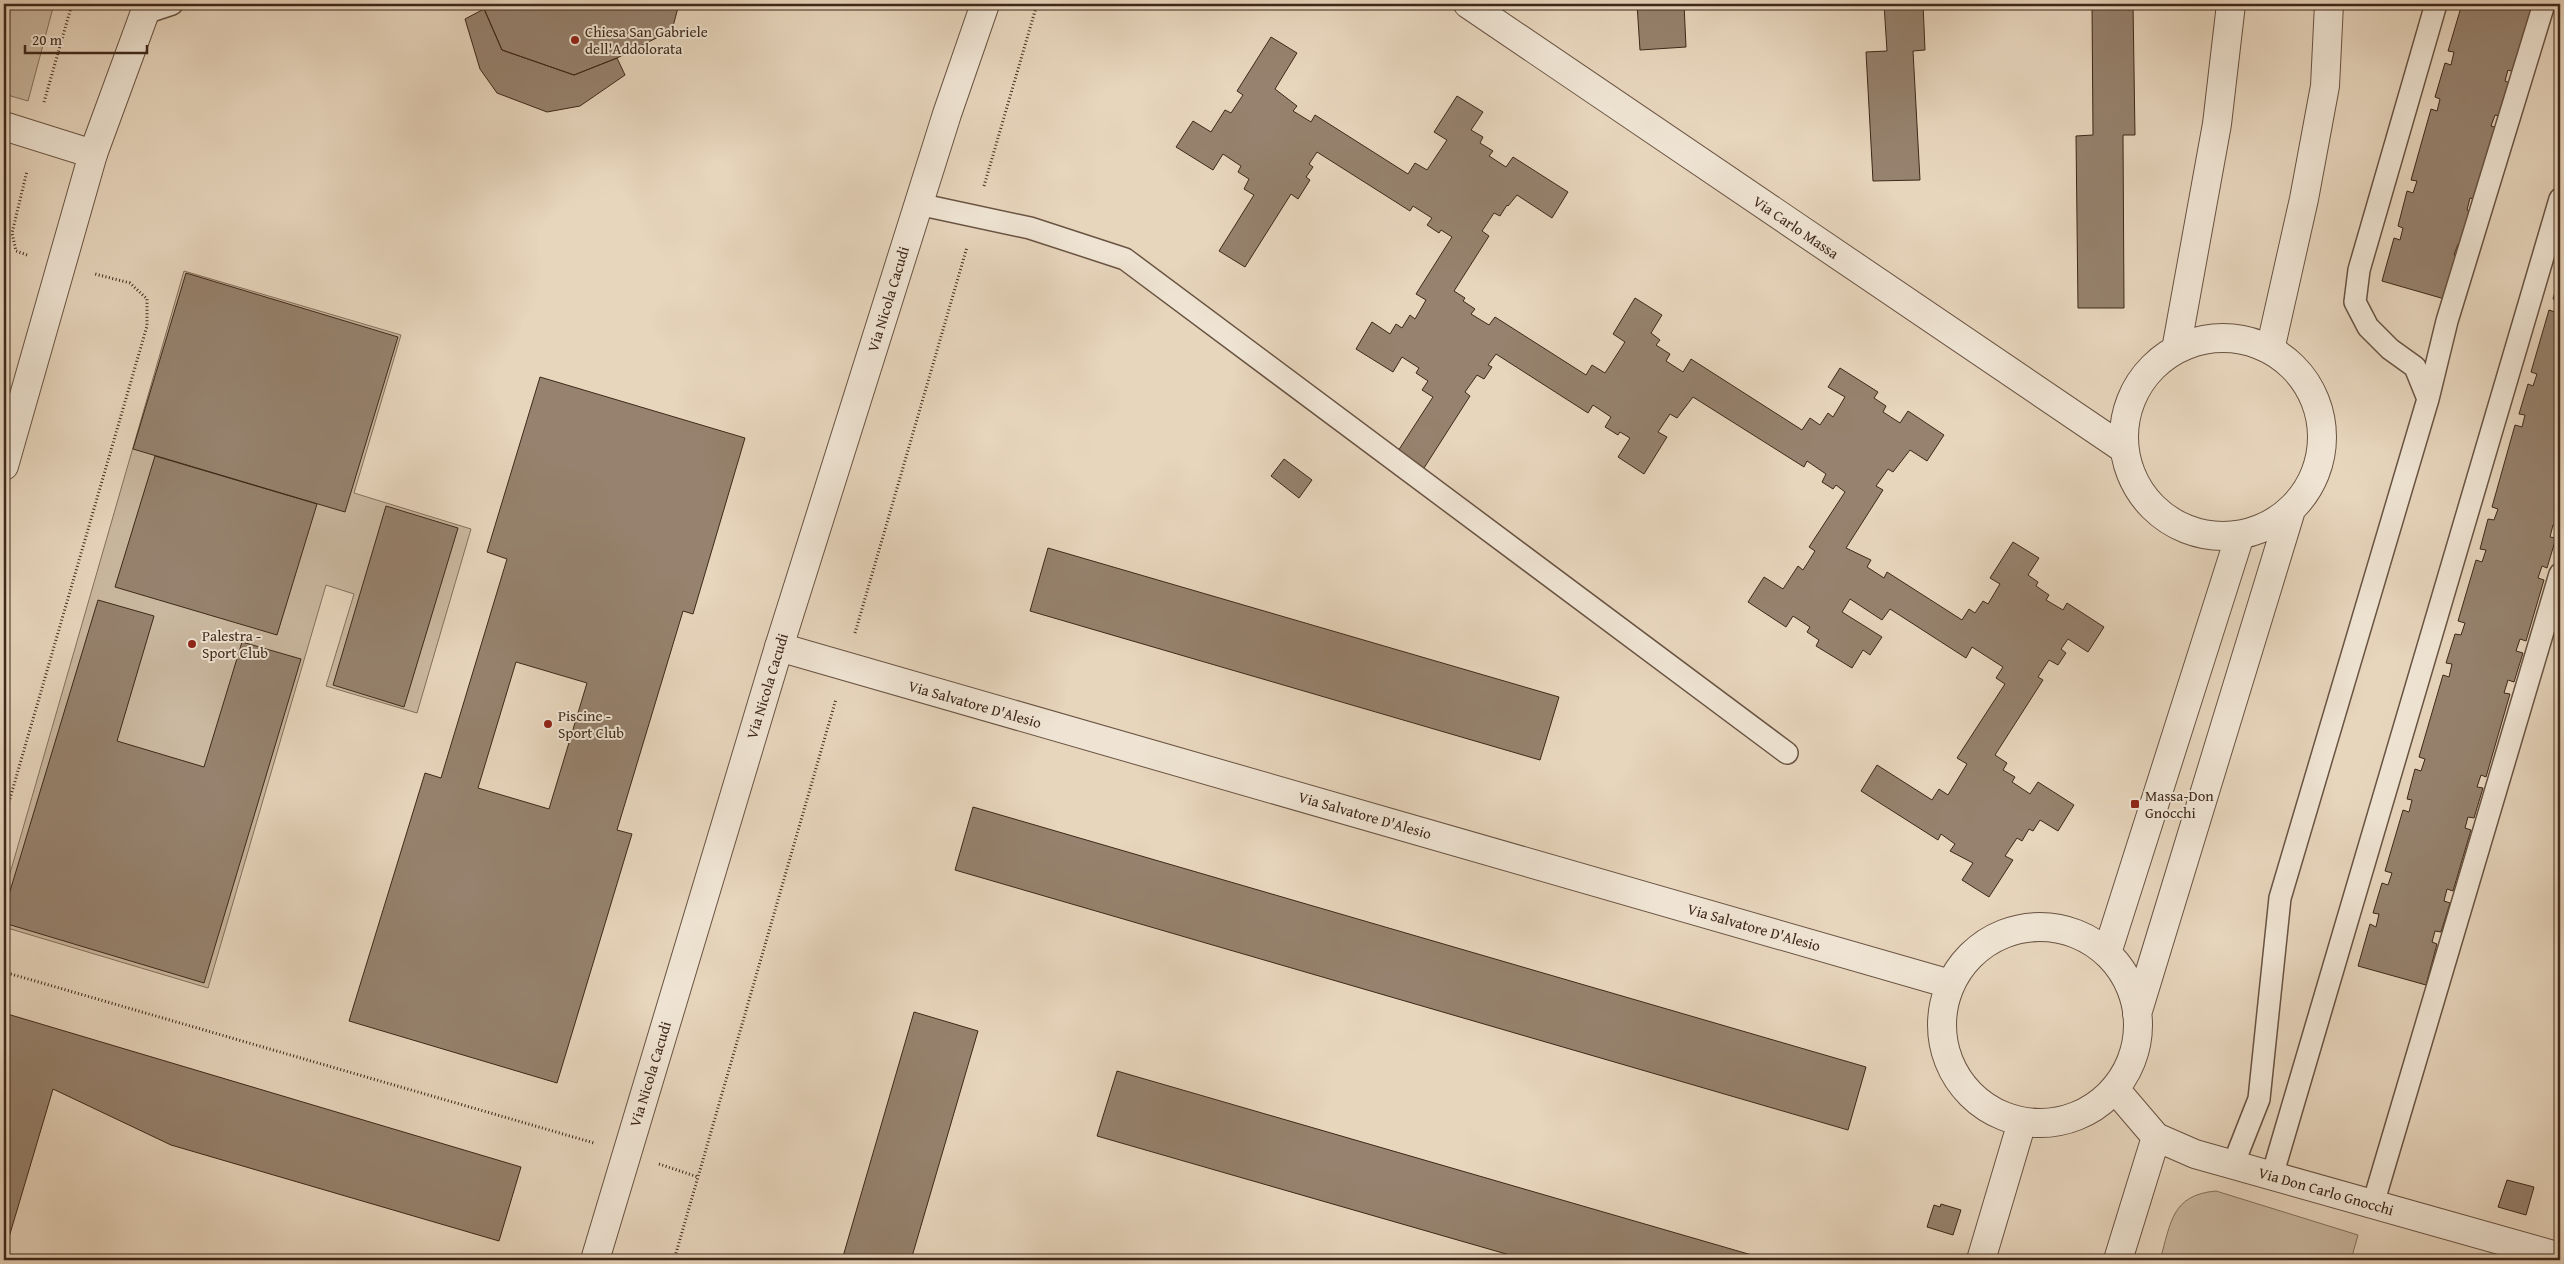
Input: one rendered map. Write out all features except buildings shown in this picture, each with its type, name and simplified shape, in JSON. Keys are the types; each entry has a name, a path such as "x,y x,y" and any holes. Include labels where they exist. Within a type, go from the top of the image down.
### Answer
{"street":[{"name":"Via Nicola Cacudi","path":"595,1260 779,647 918,204 985,4"},
{"name":"Via Carlo Massa","path":"1468,4 2124,449"},
{"path":"2176,350 2218,124 2231,4"},
{"path":"2270,350 2304,199 2325,86 2329,4"},
{"path":"4,466 93,154 146,8"},
{"path":"4,126 93,154"},
{"path":"2137,1014 2132,992 2122,970 2107,953 2081,936 2052,927 2021,928 1992,939 1968,958 1950,984 1941,1014 1943,1046 1954,1075 1974,1100 2022,1122 2062,1121 2091,1109 2115,1089 2129,1066 2136,1040 2137,1014 2291,510 2310,484 2320,455 2321,424 2312,394 2294,368 2270,350 2247,341 2223,338 2199,341 2176,350 2153,368 2135,391 2125,420 2124,449 2133,480 2151,506 2177,525 2208,536 2240,535 2267,526 2291,510"},
{"path":"2107,953 2240,535"},
{"name":"Via Salvatore D'Alesio","path":"779,647 1950,984"},
{"name":"Via Don Carlo Gnocchi","path":"2115,1089 2156,1138 2195,1154 2373,1204 2528,1255 2560,1257"},
{"path":"1981,1260 2022,1122"},
{"path":"2118,1260 2156,1138"}],"lane":[{"path":"146,8 172,4"},
{"path":"2428,399 2415,368 2390,349 2368,327 2355,302 2359,270 2436,4"},
{"path":"2233,1165 2259,1099 2280,898 2428,399 2447,321 2544,4"},
{"path":"2272,1176 2560,199"},
{"path":"918,204 1030,228 1125,258 1787,753"},
{"path":"2373,1204 2560,574"}],"path":[{"path":"4,819 147,326 147,299 130,283 61,266 16,251 12,233 35,136 72,4"},
{"path":"4,972 627,1153 698,1177"}],"shaded area":[{"path":"4,4 54,4 28,101 4,94"},
{"name":"Palestra - Sport Club","path":"184,271 401,335 354,493 471,529 417,713 326,686 354,594 326,585 208,988 4,927 4,894"},
{"path":"2216,1191 2358,1235 2351,1260 2160,1260 2171,1223 2181,1205 2190,1198"}],"place":[{"name":"Chiesa San Gabriele dell'Addolorata","path":"575,40"},
{"name":"Palestra - Sport Club","path":"192,644"},
{"name":"Piscine - Sport Club","path":"548,724"},
{"name":"Massa-Don Gnocchi","path":"2135,804"}]}
